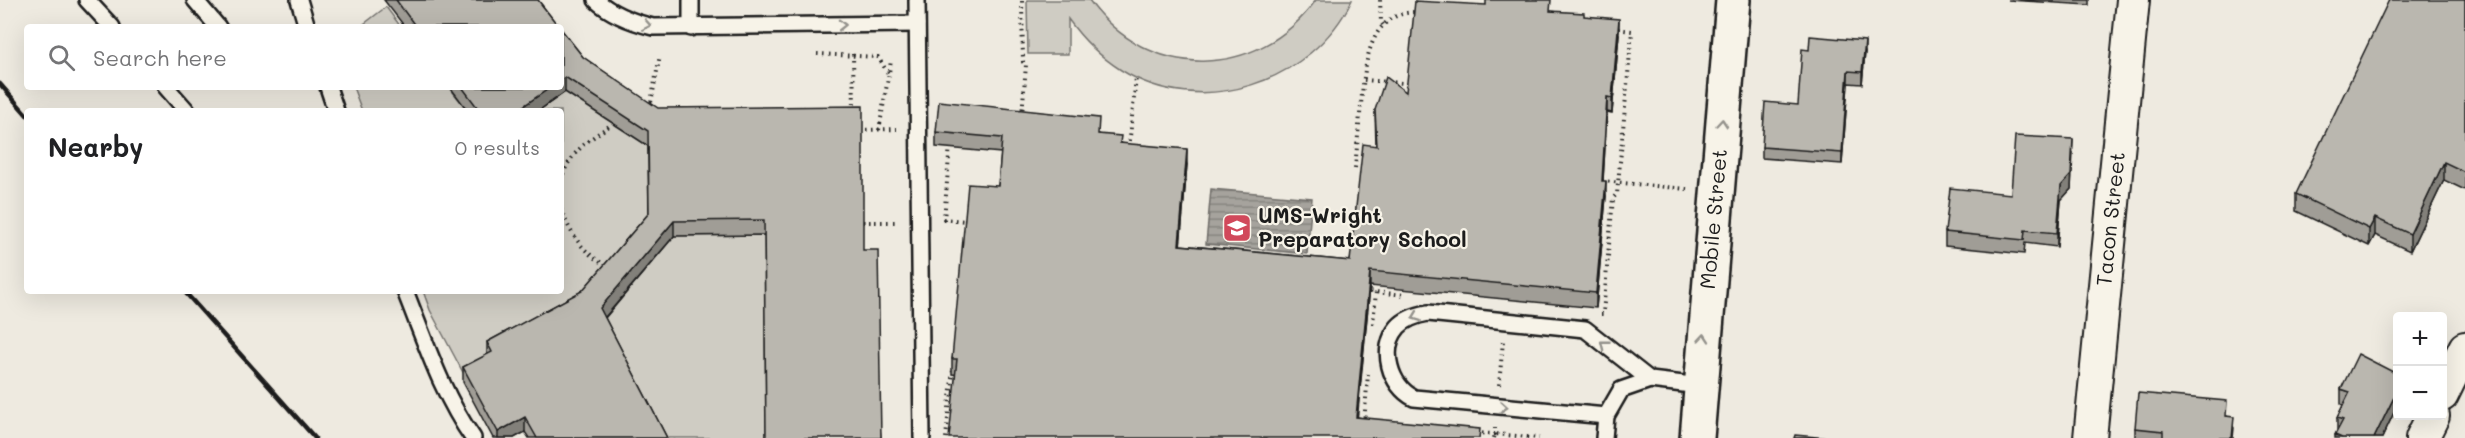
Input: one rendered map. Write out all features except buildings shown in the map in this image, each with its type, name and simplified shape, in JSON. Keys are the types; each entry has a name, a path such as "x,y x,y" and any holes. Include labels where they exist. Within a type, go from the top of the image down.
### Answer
{"street":[{"name":"Mobile Street","path":"1697,438 1733,0"},
{"name":"Tacon Street","path":"2090,438 2133,0"},
{"path":"2447,386 2465,348"},
{"path":"2422,438 2431,420"}],"lane":[{"path":"87,0 109,24"},
{"path":"195,0 215,24"},
{"path":"299,0 306,24"},
{"path":"596,0 605,8 636,23 653,27 917,24"},
{"path":"691,0 691,28"},
{"path":"917,0 922,438"},
{"path":"169,90 184,108"},
{"path":"329,90 335,108"},
{"path":"406,294 439,376 459,418 473,438"},
{"path":"1606,416 1422,400 1406,394 1390,371 1389,349 1397,328 1416,315 1428,313 1585,329 1650,380"},
{"path":"1604,438 1606,416 1621,390 1650,380 1700,386"}],"path":[{"path":"1022,0 1023,62 1026,65 1022,117"},
{"path":"1380,0 1381,22 1384,26"},
{"path":"1355,168 1366,57 1374,38 1384,26 1403,14 1422,12"},
{"path":"1603,314 1613,198 1617,194 1632,31 1611,29"},
{"path":"817,54 878,57 889,75"},
{"path":"853,54 854,121"},
{"path":"650,110 660,55"},
{"path":"854,129 879,129 891,61"},
{"path":"1129,147 1136,77"},
{"path":"1364,80 1402,83 1412,88"},
{"path":"564,171 589,138 613,123 621,115"},
{"path":"1595,180 1690,189"},
{"path":"564,215 576,241 585,251 614,269"},
{"path":"944,219 966,221"},
{"path":"863,222 903,221"},
{"path":"1603,226 1611,227"},
{"path":"1598,281 1606,282"},
{"path":"1495,436 1504,321"},
{"path":"946,438 953,363"},
{"path":"1354,422 1376,424"},
{"path":"1471,432 1495,436 1539,438"}],"shaded area":[{"path":"1027,0 1089,0 1113,27 1141,46 1171,57 1202,61 1234,57 1264,46 1292,27 1316,0 1352,0 1334,29 1310,53 1282,72 1252,85 1219,92 1185,92 1152,85 1121,70 1092,47 1068,19 1068,54 1028,54"},
{"path":"386,7 399,24 364,24"},
{"path":"354,90 451,90 466,108 361,108"},
{"path":"565,92 648,146 649,228 582,306 467,380 430,310 424,294 564,294 564,108 542,108"},
{"path":"1211,189 1312,198 1307,254 1206,244"},
{"path":"764,235 766,438 660,438 600,323 674,236"}],"railway":[{"path":"0,84 24,112"},
{"path":"187,294 315,438"}],"place":[{"name":"UMS-Wright Preparatory School","path":"1237,228"}]}
